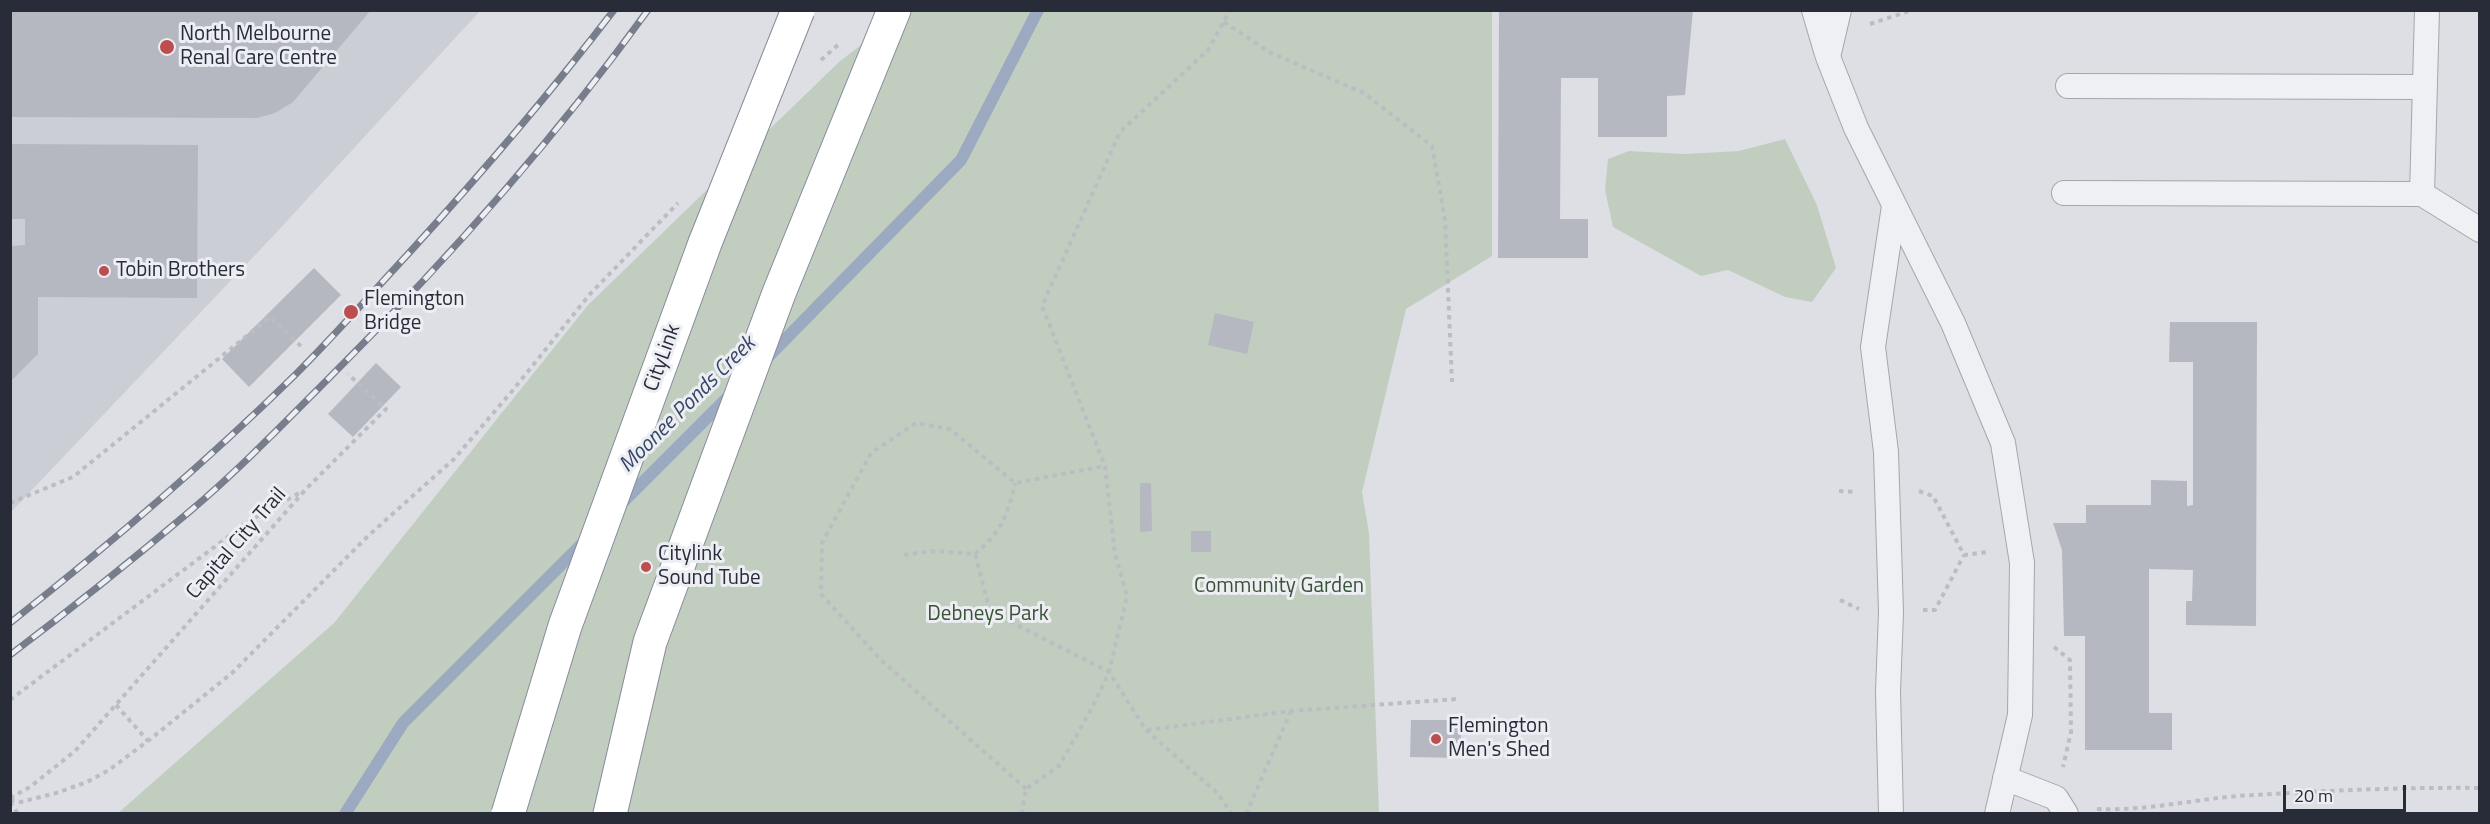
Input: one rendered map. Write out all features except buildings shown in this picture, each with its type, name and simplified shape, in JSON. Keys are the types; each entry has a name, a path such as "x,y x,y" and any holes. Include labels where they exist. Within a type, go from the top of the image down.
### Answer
{"highway":[{"name":"CityLink","path":"508,813 565,626 705,243 798,10"},
{"path":"610,813 650,642 779,293 894,10"}],"lane":[{"path":"1814,10 1828,57 1856,128 1953,323 2003,443 2022,563 2020,715 1997,813"},
{"path":"1828,57 1839,10"},
{"path":"2422,194 2427,10"},
{"path":"2068,86 2425,87"},
{"path":"2064,194 2422,194 2480,230"},
{"path":"1891,813 1888,692 1891,612 1886,452 1873,347 1894,206"},
{"path":"2005,778 2061,806"}],"path":[{"path":"1022,813 1026,789 1059,766 1092,708 1109,672 1127,596 1115,554 1105,466 1042,306 1120,132 1208,50 1230,10"},
{"path":"1863,26 1912,10"},
{"path":"1224,22 1271,53 1364,93 1432,146 1445,220 1452,382"},
{"path":"817,64 842,41"},
{"path":"10,800 21,802 87,782 109,770 232,673 368,537 454,459 590,294 684,197"},
{"path":"10,503 73,477 270,317 304,349"},
{"path":"306,489 386,409 348,374"},
{"path":"1015,483 950,429 916,423 871,453 822,543 821,594 881,660 1026,789"},
{"path":"1015,483 1105,466"},
{"path":"904,555 932,551 975,554 990,541 1008,514 1015,483"},
{"name":"Capital City Trail","path":"10,700 249,521 306,489"},
{"name":"Capital City Trail","path":"10,800 75,752 306,489"},
{"path":"975,554 990,611 1109,672 1146,730 1217,793 1232,813"},
{"path":"1146,730 1292,711 1457,699"},
{"path":"116,705 148,741"},
{"path":"1246,813 1292,711"},
{"path":"2061,806 2099,810 2157,807 2238,796 2401,787 2480,788"},
{"path":"10,800 18,813"}],"shaded area":[{"path":"11,11 480,11 275,234 11,512"}],"green space":[{"path":"905,11 1492,11 1492,256 1406,309 1362,492 1369,533 1379,813 117,814 334,623 588,305 839,62"},
{"path":"1785,139 1817,205 1836,268 1812,302 1785,297 1728,270 1701,276 1613,227 1605,190 1608,159 1629,151 1685,154 1739,151"}],"waterway":[{"name":"Moonee Ponds Creek","path":"766,359 961,160 1038,10"},
{"name":"Moonee Ponds Creek","path":"620,505 731,394"},
{"name":"Moonee Ponds Creek","path":"345,814 403,723 587,539"}],"railway":[{"path":"10,623 156,503 309,361 488,164 565,73 614,10"},
{"path":"10,655 123,567 208,496 334,373 499,198 575,106 648,10"}],"place":[{"name":"North Melbourne Renal Care Centre","path":"167,47"},
{"name":"Tobin Brothers","path":"104,271"},
{"name":"Flemington Bridge","path":"351,312"},
{"name":"Citylink Sound Tube","path":"646,567"},
{"name":"Flemington Men's Shed","path":"1436,739"}],"park label":[{"name":"Community Garden","path":"1279,587"},
{"name":"Debneys Park","path":"988,615"}]}
